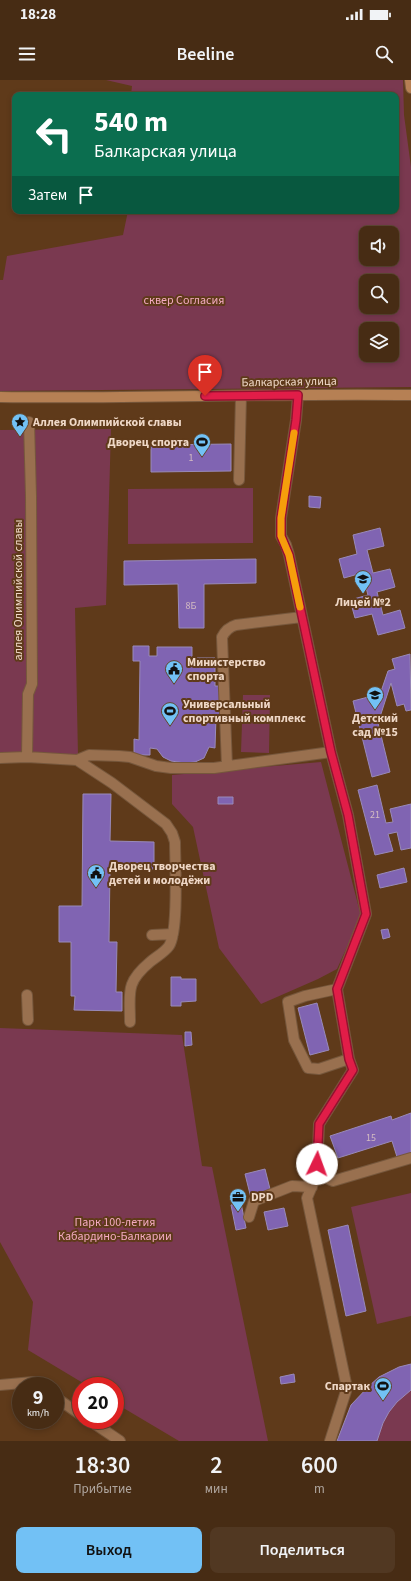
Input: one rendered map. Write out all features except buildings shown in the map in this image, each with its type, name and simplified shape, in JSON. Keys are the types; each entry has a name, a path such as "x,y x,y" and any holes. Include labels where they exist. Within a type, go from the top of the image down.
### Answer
{"main road":[{"path":"410,80 411,88"},
{"name":"Балкарская улица","path":"0,397 81,398 411,395"}],"street":[{"path":"298,395 296,420 281,518 281,536 289,555 331,752 348,815 366,914 337,989 349,1059 353,1070 319,1124 317,1174 308,1198 347,1388 330,1441"},
{"path":"239,480 241,396"},
{"name":"аллея Олимпийской славы","path":"27,757 28,694 32,684 29,422"},
{"path":"227,766 222,637 229,628 236,625 302,617"},
{"path":"0,758 27,757 78,760 89,755 119,756 130,757 156,766 171,768 214,768 331,752"},
{"path":"78,760 146,814 170,829 175,842 175,925 173,934 170,946 145,966 135,978 130,988 130,1022"},
{"path":"152,935 173,934"},
{"path":"337,989 305,996 288,1002 294,1040 308,1068 319,1069 349,1059"},
{"path":"28,995 28,1020"},
{"path":"317,1174 333,1181 411,1158"},
{"path":"249,1217 254,1202 292,1186 312,1187"},
{"path":"0,1386 12,1384"},
{"path":"102,1429 120,1441"}],"green space":[{"name":"сквер Согласия","path":"106,80 403,80 404,115 411,167 411,387 0,391 0,280 3,280 7,256 123,235 127,214 399,214 399,92 131,92 132,86"},
{"path":"111,429 106,605 75,608 78,756 0,754 0,430"},
{"path":"253,488 253,543 128,544 128,489"},
{"path":"243,695 270,695 269,753 241,752"},
{"path":"321,762 361,916 337,969 261,1004 219,948 193,827 172,804 172,775"},
{"name":"Парк 100-летия Кабардино-Балкарии","path":"0,1028 182,1035 202,1166 212,1167 268,1441 179,1441 124,1408 124,1377 73,1377 28,1350 33,1302 0,1242"},
{"path":"411,1193 411,1316 377,1324 351,1207"},
{"name":"Спартак","path":"411,1364 411,1441 337,1441 379,1377 399,1367"}],"slow traffic":[{"path":"294,433 281,518 281,536 289,555 300,607"}],"place":[{"name":"Аллея Олимпийской славы","path":"20,437"},
{"name":"Дворец спорта","path":"202,457"},
{"name":"Лицей №2","path":"363,594"},
{"name":"Министерство спорта","path":"174,684"},
{"name":"Детский сад №15","path":"375,710"},
{"name":"Универсальный спортивный комплекс","path":"170,726"},
{"name":"Дворец творчества детей и молодёжи","path":"96,888"},
{"name":"DPD","path":"238,1212"},
{"name":"Спартак","path":"383,1401"}],"route":[{"path":"205,396 298,395 296,420 281,518 281,536 289,555 331,752 348,815 366,914 337,989 349,1059 353,1070 319,1124 317,1164"}]}
